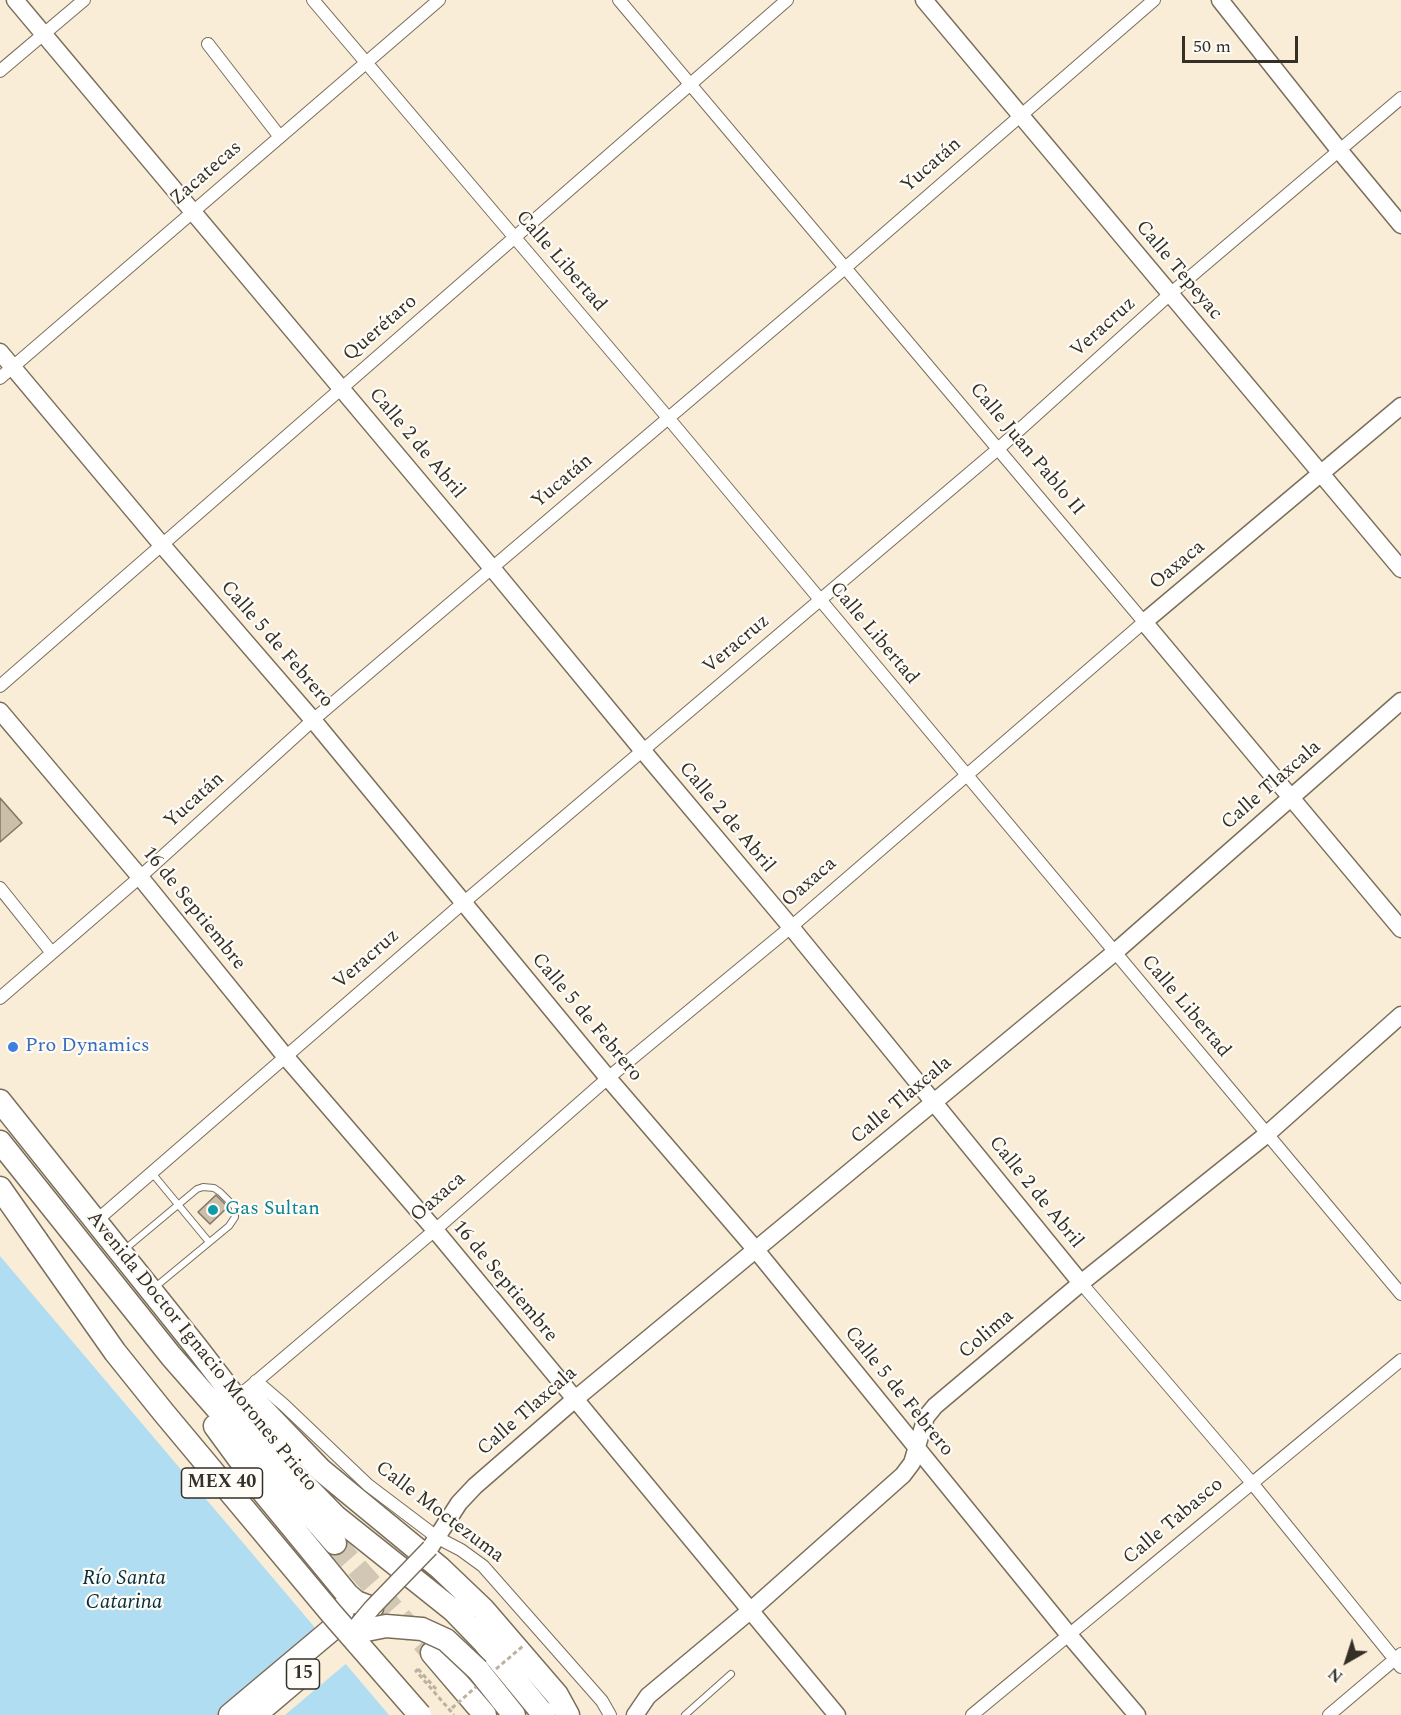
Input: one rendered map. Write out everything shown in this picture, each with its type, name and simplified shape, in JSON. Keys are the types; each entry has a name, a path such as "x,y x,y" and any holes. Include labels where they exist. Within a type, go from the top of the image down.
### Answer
{"highway":[{"name":"Avenida Doctor Ignacio Morones Prieto","path":"0,1101 300,1480 335,1516 454,1611 483,1641 544,1715"},
{"name":"MEX 40","path":"0,1142 175,1361 335,1543"},
{"name":"MEX 40","path":"0,1188 129,1369 246,1512 420,1715"},
{"path":"175,1361 188,1389 264,1493 347,1594 356,1602 372,1608"},
{"path":"216,1372 251,1386 321,1470 440,1568 483,1609 539,1672 557,1695 568,1715"},
{"path":"230,1715 330,1631 340,1618 347,1594"},
{"path":"351,1633 386,1626 422,1629 446,1640 478,1670 514,1715"},
{"name":"15","path":"255,1715 351,1633"},
{"path":"425,1661 485,1715"}],"street":[{"name":"Calle 2 de Abril","path":"15,0 791,927 1081,1283 1399,1660"},
{"path":"0,71 84,0"},
{"name":"Calle Libertad","path":"313,0 669,418 1401,1294"},
{"name":"Zacatecas","path":"6,373 439,0"},
{"name":"Calle Juan Pablo II","path":"619,0 1401,929"},
{"name":"Querétaro","path":"0,686 787,0"},
{"name":"Calle Tepeyac","path":"924,0 1401,569"},
{"name":"Yucatán","path":"0,998 140,878 313,720 845,268 1154,0"},
{"path":"1220,0 1401,225"},
{"path":"208,44 280,137"},
{"name":"Veracruz","path":"96,1221 463,903 998,449 1170,294 1401,98"},
{"name":"Calle 5 de Febrero","path":"0,352 6,373 162,545 313,720 608,1078 756,1250 1069,1635 1137,1715"},
{"name":"Oaxaca","path":"251,1386 435,1230 608,1078 791,927 1144,622 1401,406"},
{"name":"Calle Tlaxcala","path":"434,1543 446,1521 475,1486 574,1400 1114,953 1401,701"},
{"name":"16 de Septiembre","path":"0,711 285,1056 435,1230 837,1715"},
{"path":"0,888 52,953"},
{"name":"Colima","path":"635,1715 648,1696 751,1610 903,1475 912,1462 926,1417 935,1406 1081,1283 1266,1135 1401,1015"},
{"name":"Calle Tabasco","path":"972,1715 1401,1360"},
{"name":"Calle Moctezuma","path":"251,1386 284,1405 368,1485 434,1543 461,1550 483,1566 602,1701 610,1715"},
{"name":"15","path":"351,1633 434,1543"},
{"path":"1329,1715 1399,1660"}],"lane":[{"path":"152,1173 210,1242"},
{"path":"121,1252 197,1189 208,1186 220,1192 235,1207 233,1221 151,1290"},
{"path":"685,1715 731,1674"}],"path":[{"path":"452,1708 425,1661 416,1671 454,1715"}],"water":[{"name":"Río Santa Catarina","path":"0,1256 389,1715 0,1715"}],"pier":[{"path":"320,1629 348,1662 285,1715 217,1715"}],"building":[{"path":"0,798 22,823 0,842"},
{"name":"Gas Sultan","path":"216,1195 228,1207 210,1224 198,1212"}],"tunnel":[{"path":"335,1543 432,1653"}],"place":[{"name":"Pro Dynamics","path":"13,1047"},
{"name":"Gas Sultan","path":"213,1210"}]}
